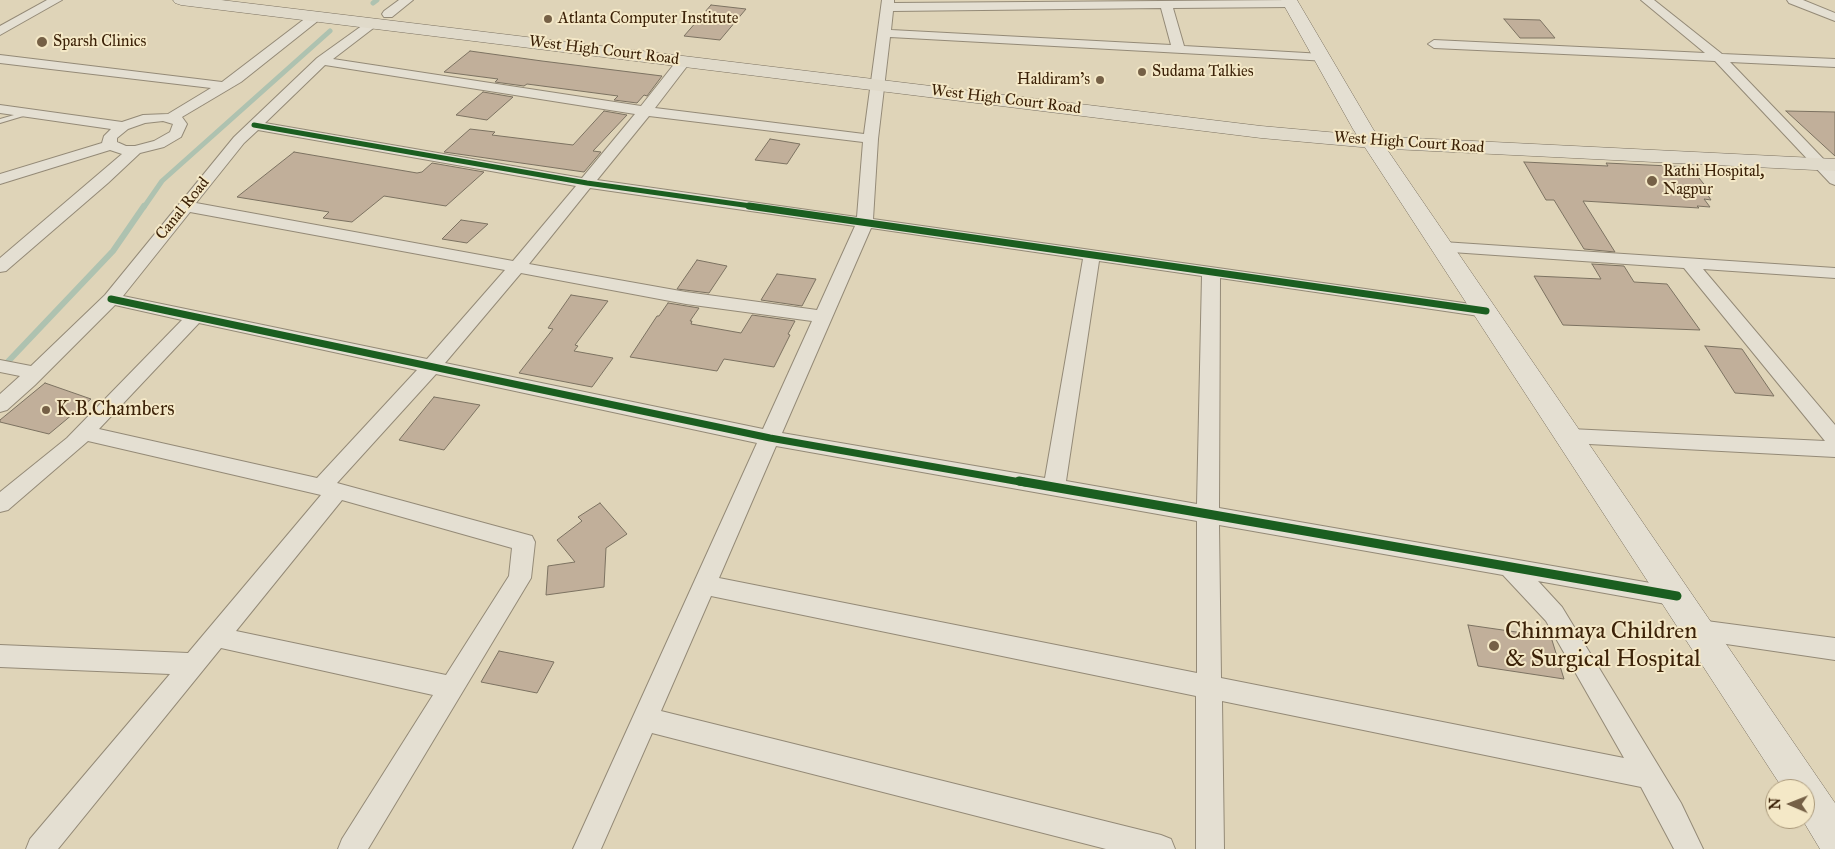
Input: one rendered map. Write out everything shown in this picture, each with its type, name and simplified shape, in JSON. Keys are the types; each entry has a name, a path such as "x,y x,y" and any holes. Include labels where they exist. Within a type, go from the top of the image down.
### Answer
{"main road":[{"name":"West High Court Road","path":"181,0 315,17 381,18 878,78 1261,132 1835,153"},
{"name":"West High Court Road","path":"254,0 684,61 878,78"},
{"name":"West High Court Road","path":"1368,135 1827,165"}],"street":[{"path":"0,31 56,0"},
{"name":"Canal Road","path":"0,405 111,299 239,140 254,125 322,61 407,0"},
{"path":"1647,0 1720,58 1806,151 1827,165 1835,180"},
{"path":"1793,0 1835,17"},
{"path":"1167,2 1178,49"},
{"path":"587,849 865,223 871,139 888,4 1290,2 1368,135 1700,630 1797,779"},
{"path":"110,145 111,136 123,126 143,119 171,118 225,86 315,17"},
{"path":"884,34 1323,58"},
{"path":"1434,44 1835,63"},
{"path":"0,59 225,86"},
{"path":"322,61 645,111 871,139"},
{"path":"40,849 217,637 329,489 587,183 684,61"},
{"path":"0,109 123,126"},
{"path":"0,179 110,145 124,150 136,150 158,144 176,134 180,124 171,118"},
{"path":"254,125 587,183 1486,311"},
{"path":"0,267 136,150"},
{"path":"185,206 686,298 824,316"},
{"path":"1443,248 1835,272"},
{"path":"1054,488 1092,255"},
{"path":"1689,263 1835,439"},
{"path":"1210,849 1208,515 1211,272"},
{"path":"111,299 770,438 1677,596"},
{"path":"0,504 84,433 195,317"},
{"path":"0,366 35,373"},
{"path":"84,433 329,489 524,542 520,578 352,849"},
{"path":"1570,436 1835,449"},
{"path":"1510,567 1554,614 1649,776 1689,849"},
{"path":"705,584 1649,776"},
{"path":"1700,630 1835,649"},
{"path":"217,637 452,688"},
{"path":"0,656 195,664"},
{"path":"645,719 1161,849"},
{"path":"1815,807 1835,837"}],"lane":[{"path":"0,121 28,113"}],"building":[{"path":"711,5 746,9 720,40 684,36"},
{"path":"1504,19 1540,20 1555,38 1520,38"},
{"path":"470,51 662,76 647,96 644,95 637,103 614,100 618,96 527,84 524,86 495,82 498,79 444,72"},
{"path":"483,92 513,97 487,120 456,115"},
{"path":"604,111 627,115 593,151 601,152 584,172 444,152 470,129 495,132 492,135 573,145"},
{"path":"1786,111 1835,112 1835,156"},
{"path":"770,139 800,144 787,164 755,160"},
{"path":"294,152 417,173 422,172 432,163 484,172 446,206 384,196 352,222 323,218 329,212 237,197"},
{"path":"1524,162 1690,167 1712,194 1707,194 1711,200 1704,199 1710,207 1697,206 1699,208 1583,201 1615,252 1584,249 1554,200 1546,200"},
{"path":"461,220 488,224 467,243 442,239"},
{"path":"697,260 727,266 709,293 677,289"},
{"path":"1592,264 1624,266 1634,282 1667,284 1700,330 1563,325 1534,276 1601,279"},
{"path":"777,274 816,279 802,306 761,300"},
{"path":"571,295 608,301 575,345 578,346 574,351 613,358 592,387 519,373 553,329 548,328"},
{"path":"668,303 699,308 690,321 692,321 691,324 741,333 752,315 795,321 774,367 724,359 717,371 630,357 657,316 659,316"},
{"path":"1705,346 1742,349 1774,396 1735,393"},
{"name":"K.B.Chambers","path":"45,383 91,399 49,434 0,422 0,420"},
{"path":"434,397 480,405 444,450 399,440"},
{"path":"600,503 627,534 606,548 604,587 546,595 548,566 575,562 557,540 582,521 578,517"},
{"path":"1468,625 1551,637 1564,679 1478,666"},
{"path":"499,651 554,662 537,693 481,682"}],"waterway":[{"path":"373,3 377,0"},
{"path":"144,207 162,181 330,31"},
{"path":"0,370 113,251 144,206"}],"cycle path":[{"path":"254,125 587,183 1486,311"},
{"path":"111,299 770,438 1677,596"}],"place":[{"name":"Atlanta Computer Institute","path":"548,19"},
{"name":"Sparsh Clinics","path":"42,42"},
{"name":"Sudama Talkies","path":"1142,72"},
{"name":"Haldiram's","path":"1100,80"},
{"name":"Rathi Hospital, Nagpur","path":"1652,181"},
{"name":"K.B.Chambers","path":"46,410"},
{"name":"Chinmaya Children & Surgical Hospital","path":"1494,646"}]}
